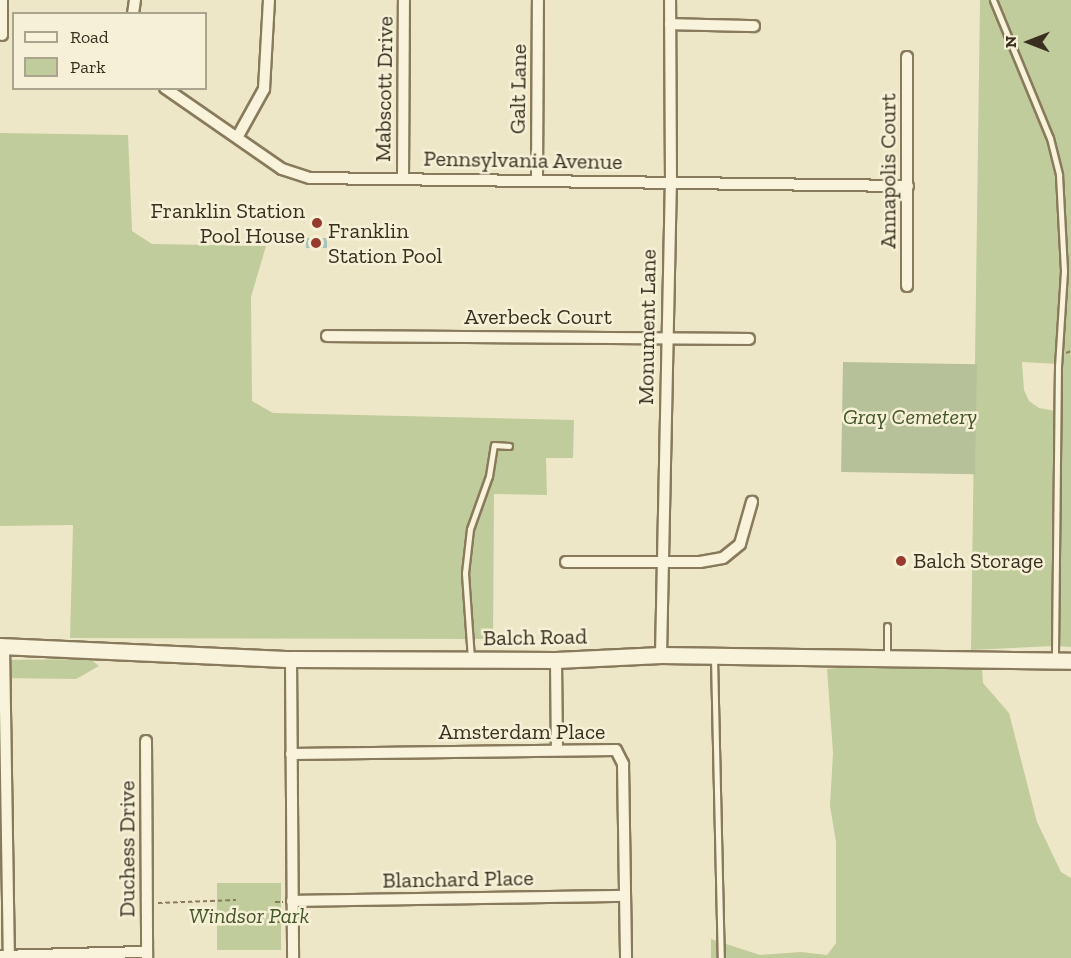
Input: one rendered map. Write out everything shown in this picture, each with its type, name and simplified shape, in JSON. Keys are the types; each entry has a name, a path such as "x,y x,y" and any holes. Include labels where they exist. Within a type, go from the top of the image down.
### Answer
{"street":[{"path":"2,0 5,35"},
{"path":"238,136 264,89 269,0"},
{"name":"Mabscott Drive","path":"403,178 404,0"},
{"name":"Galt Lane","path":"537,179 538,0"},
{"name":"Monument Lane","path":"661,655 671,181 670,0"},
{"path":"670,24 754,26"},
{"name":"Annapolis Court","path":"907,57 907,286"},
{"name":"Pennsylvania Avenue","path":"168,90 295,175 908,186"},
{"name":"Averbeck Court","path":"327,336 749,339"},
{"path":"566,562 723,558 740,544 752,502"},
{"path":"2,646 6,957 147,955"},
{"name":"Balch Road","path":"2,646 291,659 471,661 661,655 1071,661"},
{"path":"291,659 288,902 293,958"},
{"path":"556,660 557,750"},
{"name":"Duchess Drive","path":"146,741 147,955"},
{"name":"Amsterdam Place","path":"291,754 610,749 620,754 626,958"},
{"name":"Blanchard Place","path":"288,902 625,896"}],"lane":[{"path":"993,0 1050,138 1059,175 1064,271 1057,377 1054,661"},
{"path":"471,661 465,573 470,529 489,476 494,445 509,446"},
{"path":"887,626 887,659"},
{"path":"714,656 721,958"}],"path":[{"path":"158,903 236,900"},
{"path":"275,902 288,902"},
{"path":"275,922 284,922"}],"green space":[{"path":"980,0 1071,0 1071,647 1057,646 1060,364 1022,362 1024,390 1029,401 1039,408 1055,411 1053,646 971,650"},
{"path":"0,133 128,135 132,231 152,244 266,246 251,297 252,401 273,413 574,420 573,458 546,458 547,495 494,494 493,639 70,638 73,525 0,526"},
{"name":"Gray Cemetery","path":"843,362 977,364 975,474 841,472"},
{"path":"90,659 99,666 76,679 0,678 0,660"},
{"path":"847,667 982,668 983,683 1009,713 1037,822 1061,872 1071,878 1071,958 711,958 711,939 760,955 801,952 827,955 836,943 836,842 830,806 833,753 827,669"},
{"name":"Windsor Park","path":"217,883 281,883 281,950 217,950"}],"water":[{"name":"Franklin Station Pool","path":"306,238 327,238 327,248 306,248"}],"place":[{"name":"Franklin Station Pool House","path":"317,223"},
{"name":"Franklin Station Pool","path":"316,243"},
{"name":"Balch Storage","path":"901,561"}]}
